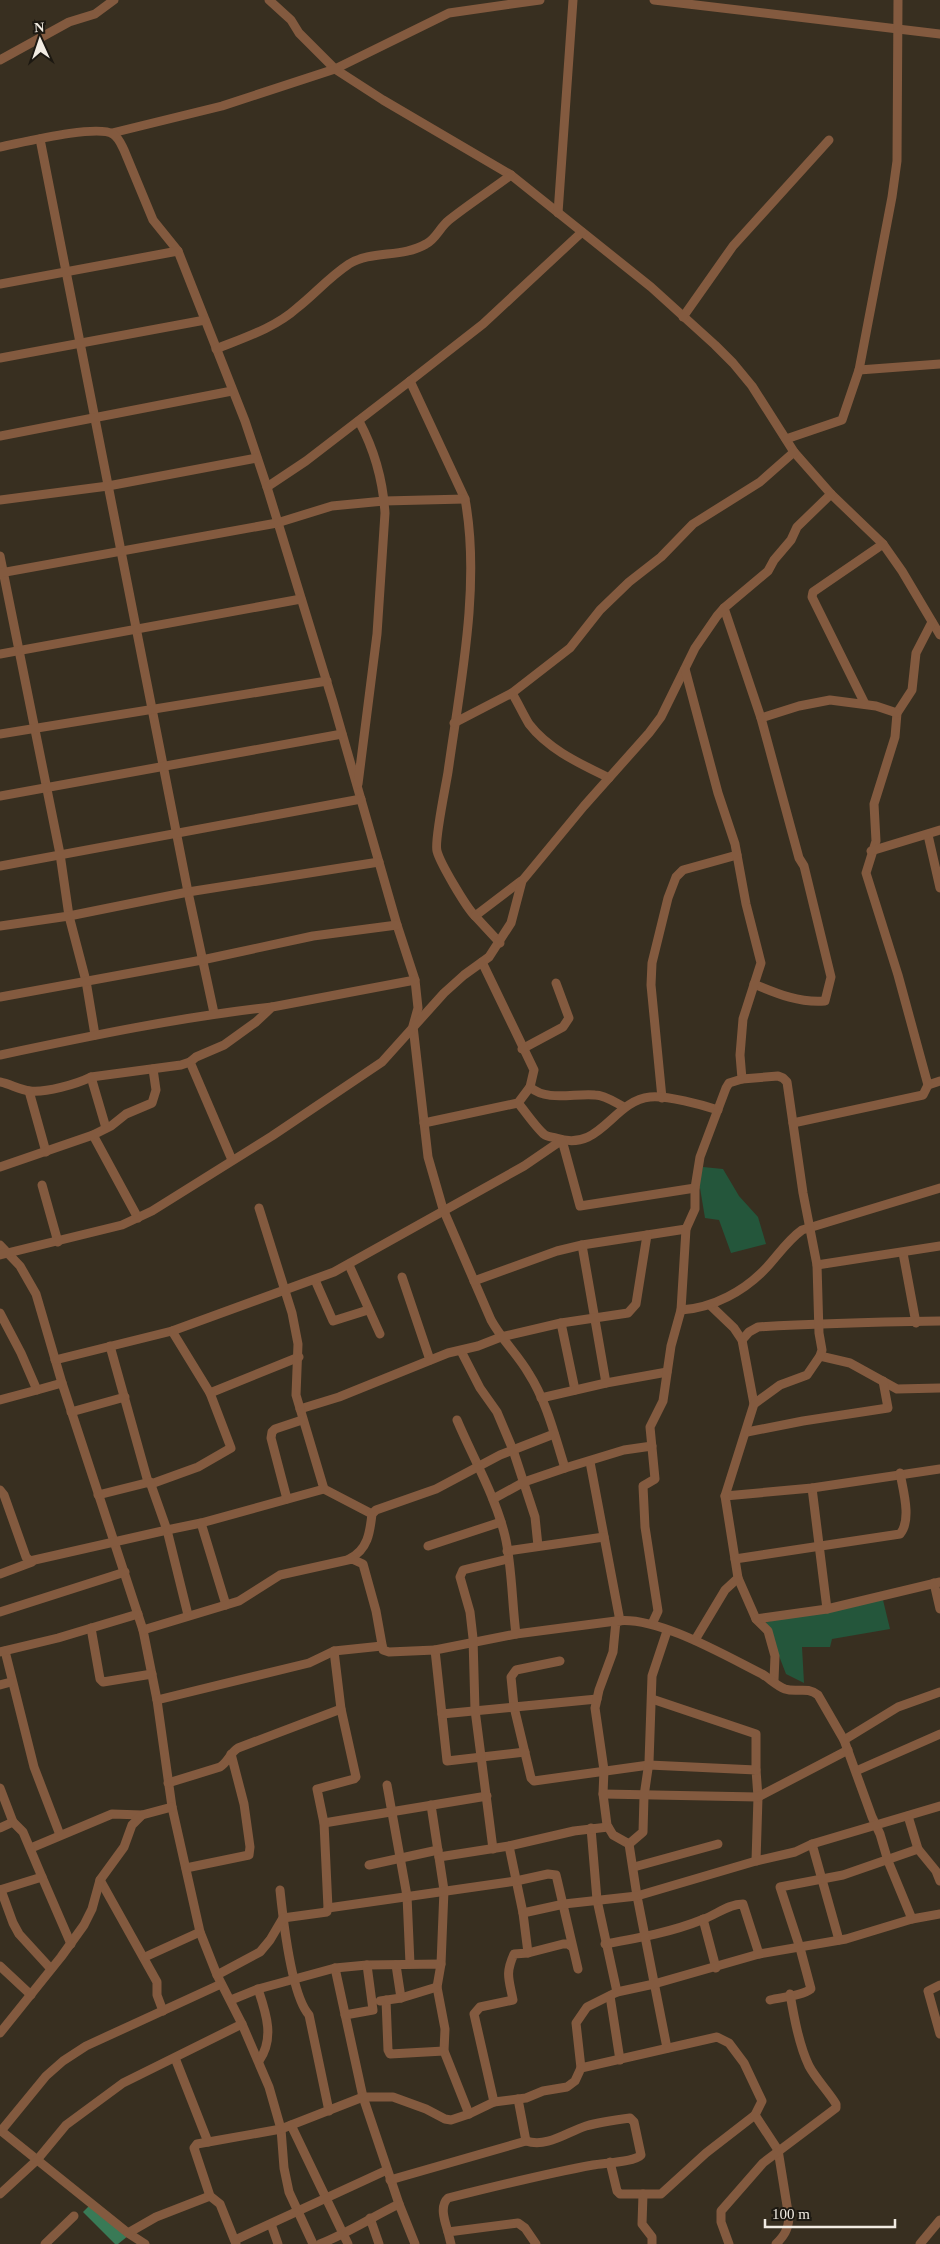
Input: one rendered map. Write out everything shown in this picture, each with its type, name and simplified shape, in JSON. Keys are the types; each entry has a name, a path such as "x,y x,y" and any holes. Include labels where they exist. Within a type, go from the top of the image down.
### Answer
{"street":[{"path":"0,60 69,22 95,14 114,0"},
{"path":"268,0 291,20 299,33 335,69 383,100 511,175 651,287 733,363 752,386 794,452 832,494 883,544 902,571 940,635"},
{"path":"112,133 222,106 335,69 449,13 540,0"},
{"path":"558,213 574,0"},
{"path":"654,0 940,34"},
{"path":"786,439 842,420 860,370 892,197 896,162 898,0"},
{"path":"0,147 67,134 105,131 112,133 119,139 153,220 178,251 258,458 327,681 397,925 415,980 418,1008 413,1026 426,1149 444,1209 474,1281 501,1337 530,1375 541,1398 565,1468"},
{"path":"40,139 188,892 214,1013"},
{"path":"683,317 733,246 829,140"},
{"path":"216,349 277,322 297,309 322,283 351,263 370,257 405,253 426,244 435,238 448,221 511,175"},
{"path":"267,487 306,461 483,324 582,232"},
{"path":"0,284 178,251"},
{"path":"0,358 205,320"},
{"path":"860,370 940,364"},
{"path":"410,381 465,499 470,556 468,628 436,850 454,884 475,916 500,943"},
{"path":"0,436 232,391"},
{"path":"358,789 377,634 383,564 384,501 377,464 369,440 359,421"},
{"path":"454,723 512,693 570,648 600,610 629,582 660,557 693,524 760,482 794,452"},
{"path":"0,500 108,486 258,458"},
{"path":"475,916 522,881 644,739 661,717 695,648 724,608 768,572 774,560 791,540 797,527 832,494"},
{"path":"2,572 277,523 332,506 384,501 465,499"},
{"path":"865,704 812,597 813,592 883,544"},
{"path":"0,556 60,854 69,916 86,982 95,1035"},
{"path":"0,654 301,599"},
{"path":"724,608 761,718 799,858 804,866 831,977 825,1001 794,1000 754,984"},
{"path":"793,1124 923,1095 928,1085 898,975 866,874 876,835 874,804 895,737 897,713 912,690 916,653 932,622"},
{"path":"685,668 701,734 738,855 746,904 761,964 743,1019 740,1035 742,1078"},
{"path":"0,734 327,681"},
{"path":"512,693 529,723 542,738 570,758 609,778"},
{"path":"761,718 800,706 830,700 865,704 897,713"},
{"path":"0,796 342,734"},
{"path":"0,866 361,799"},
{"path":"871,851 940,830"},
{"path":"928,835 940,888"},
{"path":"662,1098 651,985 652,962 668,898 676,877 683,870 738,855"},
{"path":"0,926 69,916 188,892 379,862"},
{"path":"3,1254 122,1225 138,1218 173,1200 382,1062 444,993 490,957 511,923 522,881"},
{"path":"0,997 202,960 313,936 397,925"},
{"path":"424,1123 518,1102 530,1087 534,1070 522,1049 482,962"},
{"path":"0,1055 214,1013 272,1008 415,980"},
{"path":"522,1049 563,1027 569,1018 556,982"},
{"path":"0,1082 30,1091 72,1084 91,1078 190,1062 196,1057 224,1045 272,1008"},
{"path":"190,1062 232,1160"},
{"path":"0,1167 93,1135 126,1114 152,1103 156,1090 153,1069"},
{"path":"91,1078 106,1128"},
{"path":"652,1624 658,1611 645,1527 643,1486 655,1479 650,1427 662,1401 671,1346 681,1310 686,1229 695,1209 695,1188 700,1158 729,1083 742,1078 783,1078 787,1082 817,1265 822,1350 807,1375 780,1385 754,1404"},
{"path":"928,1085 940,1081"},
{"path":"530,1087 538,1094 551,1096 598,1094 624,1107"},
{"path":"30,1091 46,1152"},
{"path":"518,1102 545,1135 562,1140 578,1141 594,1135 624,1107 650,1097 718,1110"},
{"path":"93,1135 138,1218"},
{"path":"562,1140 580,1206 695,1188"},
{"path":"55,1360 172,1331 315,1280 349,1265 444,1209 524,1166 562,1140"},
{"path":"42,1185 58,1242"},
{"path":"681,1310 696,1309 710,1305 741,1288 764,1270 792,1237 802,1230 940,1188"},
{"path":"258,1208 286,1291 298,1344 299,1358 296,1395 324,1489"},
{"path":"474,1281 549,1254 582,1245 686,1229"},
{"path":"300,1409 339,1397 430,1360 501,1337 561,1323 628,1313 636,1304 643,1270 647,1235"},
{"path":"0,1244 3,1254 20,1266 36,1294 62,1384 125,1572 143,1630 157,1700 172,1807 200,1932 221,1984 259,2061 275,2104 281,2129 286,2180 313,2244"},
{"path":"582,1245 593,1318 606,1383"},
{"path":"817,1265 940,1246"},
{"path":"903,1253 916,1322"},
{"path":"349,1265 380,1334"},
{"path":"402,1277 430,1360"},
{"path":"315,1280 332,1321 368,1310"},
{"path":"710,1305 734,1328 742,1340 754,1404 747,1432 725,1496 738,1578 756,1619 768,1631 774,1647 774,1680"},
{"path":"0,1313 21,1353 37,1390"},
{"path":"742,1340 749,1332 758,1327 820,1322 940,1321"},
{"path":"561,1323 575,1390"},
{"path":"98,1494 150,1483 198,1468 231,1448 210,1393 172,1331"},
{"path":"110,1346 150,1483 166,1530 188,1616"},
{"path":"461,1351 480,1388 497,1412 513,1450 535,1516 538,1546"},
{"path":"820,1356 850,1363 897,1389 940,1388"},
{"path":"210,1393 299,1358"},
{"path":"541,1398 606,1383 667,1372"},
{"path":"747,1432 803,1420 888,1408 883,1381"},
{"path":"0,1400 62,1384"},
{"path":"71,1412 125,1397"},
{"path":"287,1499 271,1438 272,1432 275,1429 302,1420"},
{"path":"457,1420 494,1499 501,1522 508,1555 516,1634"},
{"path":"143,1630 239,1601 280,1575 349,1559 359,1554 366,1544 370,1533 372,1514 376,1510 436,1489 478,1468 489,1460 554,1434"},
{"path":"494,1499 524,1482 565,1468 590,1462 616,1452 652,1446"},
{"path":"590,1462 618,1621 613,1652 597,1699 596,1708 604,1770 603,1794 608,1826 613,1835 630,1844"},
{"path":"725,1496 812,1488 895,1477 900,1473 940,1469"},
{"path":"735,1559 900,1534 905,1528 906,1517 900,1473"},
{"path":"812,1488 827,1609"},
{"path":"0,1574 32,1562 201,1523 324,1489 372,1514"},
{"path":"0,1490 4,1496 26,1557 32,1562"},
{"path":"428,1546 501,1522"},
{"path":"201,1523 226,1605"},
{"path":"493,1849 475,1710 470,1612 460,1578 463,1570 538,1546 604,1538"},
{"path":"349,1559 362,1564 376,1611 382,1646 385,1651 435,1650 516,1634 618,1621 652,1624 696,1640 774,1680 785,1688 811,1690 818,1695 844,1740 880,1834 888,1861 912,1919"},
{"path":"0,1612 125,1572"},
{"path":"696,1640 726,1590 738,1578"},
{"path":"756,1619 827,1609 937,1583 940,1609"},
{"path":"60,1836 34,1767 3,1651 138,1614"},
{"path":"91,1628 100,1679 104,1682 152,1674"},
{"path":"630,1844 643,1832 654,1670 667,1631"},
{"path":"157,1700 309,1663 334,1651 382,1646"},
{"path":"435,1650 447,1760 525,1752"},
{"path":"283,1918 327,1912 324,1823 317,1789 356,1777 341,1709 334,1651"},
{"path":"560,1661 516,1670 512,1676 514,1707 531,1778 534,1781 649,1765 756,1770"},
{"path":"0,1685 11,1682"},
{"path":"844,1740 898,1708 940,1692"},
{"path":"442,1714 597,1699"},
{"path":"652,1699 756,1734 758,1797 756,1861"},
{"path":"168,1783 220,1767 226,1763 231,1754 238,1748 341,1709"},
{"path":"856,1771 940,1734"},
{"path":"603,1794 758,1797 848,1750"},
{"path":"186,1868 249,1854 250,1847 244,1804 231,1754"},
{"path":"387,1785 407,1896 410,1964"},
{"path":"0,1788 13,1822 23,1832 31,1848 70,1944"},
{"path":"324,1823 487,1796"},
{"path":"431,1805 444,1890 441,1964 436,1987 445,2028 444,2051 469,2114"},
{"path":"524,1913 564,1904 637,1896 756,1861 795,1852 812,1844 940,1806"},
{"path":"31,1848 112,1814 142,1815 172,1807"},
{"path":"0,2033 70,1944 92,1909 100,1880 124,1847 132,1825 142,1815"},
{"path":"908,1816 918,1849 936,1872 940,1881"},
{"path":"0,1828 13,1822"},
{"path":"369,1865 400,1858 493,1849 551,1835 608,1826"},
{"path":"591,1828 597,1900 614,1994 620,2060"},
{"path":"630,1844 637,1896 667,2048"},
{"path":"634,1867 718,1844"},
{"path":"812,1844 839,1940"},
{"path":"509,1846 524,1913 528,1953"},
{"path":"770,2000 790,1994 806,1993 811,1989 780,1887 822,1878 843,1876 918,1849"},
{"path":"328,1908 516,1881 548,1874 556,1875 578,1969"},
{"path":"42,1877 0,1890 13,1923 20,1934 51,1969"},
{"path":"100,1880 145,1957 157,1982 157,1995 163,2010"},
{"path":"280,1890 283,1918 295,1980 301,2003 309,2015 329,2112"},
{"path":"605,1944 646,1937 703,1919 736,1904 743,1904 759,1954"},
{"path":"387,2170 236,2242 220,2204 210,2196 194,2148 197,2144 281,2129 329,2112 363,2097 394,2097 426,2109 445,2120 469,2114 494,2102 518,2099 572,2085 581,2068 576,2023 587,2007 614,1994 716,1968 759,1954 839,1940 912,1919 940,1914"},
{"path":"217,1975 260,1952 270,1940 283,1918"},
{"path":"703,1919 716,1968"},
{"path":"145,1957 200,1932"},
{"path":"494,2102 474,2014 480,2007 513,2000 507,1977 508,1966 514,1954 528,1953 563,1944 568,1944 572,1947"},
{"path":"230,2000 258,1989 335,1968 368,1965 441,1964"},
{"path":"345,2015 373,2010 368,1965"},
{"path":"396,1965 401,1998"},
{"path":"0,1966 31,1996"},
{"path":"335,1968 363,2097 390,2180 415,2244"},
{"path":"140,2243 0,2131 41,2082 63,2061 86,2046 221,1984"},
{"path":"940,1985 928,1991 940,2034"},
{"path":"373,2003 401,1998 436,1987"},
{"path":"258,1989 268,2024 267,2046 259,2061"},
{"path":"729,2244 721,2222 721,2211 746,2180 778,2150 823,2118 836,2106 806,2059 795,2023 790,1994"},
{"path":"386,2000 388,2050 390,2054 444,2051"},
{"path":"0,2194 37,2160 72,2120 123,2083 242,2024"},
{"path":"581,2068 710,2038 723,2038 744,2063 761,2096 760,2106 755,2115 706,2153 660,2194 620,2194 610,2162"},
{"path":"174,2058 208,2142"},
{"path":"518,2099 526,2140"},
{"path":"755,2115 778,2150 789,2218 785,2236 776,2244"},
{"path":"390,2180 526,2140 540,2142 566,2135 585,2126 633,2119 641,2155 635,2159 540,2174 448,2198 444,2201 443,2207 451,2244"},
{"path":"291,2124 348,2244"},
{"path":"643,2194 642,2224 652,2237 652,2244"},
{"path":"128,2233 156,2217 210,2196"},
{"path":"320,2244 344,2235 370,2218 399,2204"},
{"path":"45,2244 74,2216"},
{"path":"370,2218 379,2244"},
{"path":"920,2244 940,2220"},
{"path":"448,2232 518,2223 525,2228 536,2244"},
{"path":"271,2224 278,2244"}],"green space":[{"path":"703,1167 723,1169 739,1196 758,1217 766,1244 731,1253 719,1220 705,1218 699,1182"},
{"path":"883,1600 890,1629 832,1639 830,1647 802,1647 804,1683 786,1674 766,1622"},
{"path":"90,2205 128,2236 118,2244 115,2244 83,2212"}]}
